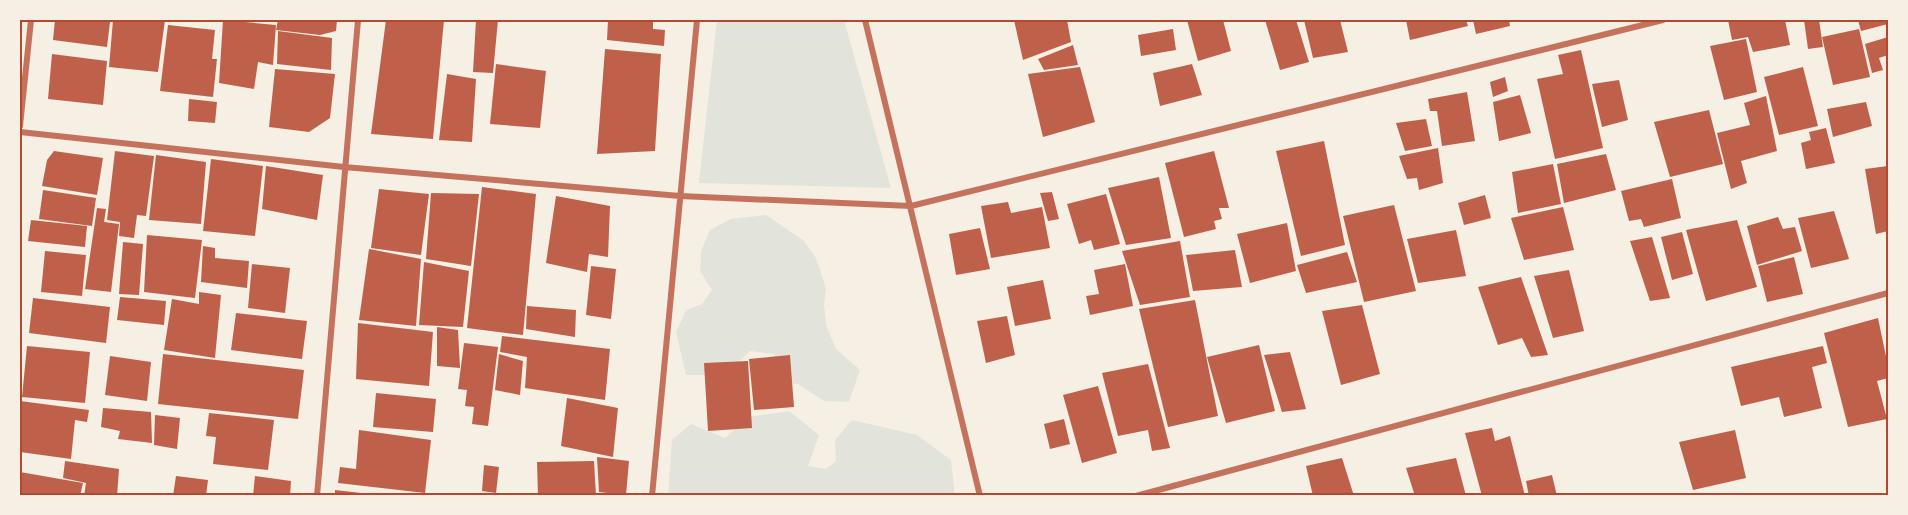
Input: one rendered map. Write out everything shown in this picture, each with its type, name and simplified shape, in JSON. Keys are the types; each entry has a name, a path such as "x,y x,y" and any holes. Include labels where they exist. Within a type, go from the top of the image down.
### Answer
{"street":[{"path":"20,126 31,20"},
{"path":"317,495 358,20"},
{"path":"652,495 697,20"},
{"path":"865,20 980,495"},
{"path":"20,132 344,167 680,196 911,206 1663,20"},
{"path":"1136,495 1888,293"}],"shaded area":[{"path":"717,20 844,20 891,188 699,183"},
{"path":"766,215 803,240 816,258 826,288 824,304 826,325 836,349 860,370 849,402 824,401 798,384 766,383 775,354 750,351 726,375 686,375 676,332 686,310 702,304 712,290 700,271 701,251 710,230 731,219"},
{"path":"789,411 819,435 808,466 826,469 836,461 835,440 852,420 917,435 951,460 954,496 668,496 672,440 691,424 725,438 748,417"}],"building":[{"path":"55,20 110,22 107,47 53,40"},
{"path":"113,20 165,20 158,72 109,67"},
{"path":"223,20 276,25 273,65 258,62 254,89 219,83"},
{"path":"278,20 337,20 336,31 320,35 276,30"},
{"path":"386,20 444,20 433,139 371,134"},
{"path":"476,20 498,20 493,73 473,72"},
{"path":"608,20 653,20 653,29 665,30 664,46 607,40"},
{"path":"1014,20 1067,20 1071,42 1023,60"},
{"path":"1187,20 1223,20 1231,51 1198,61"},
{"path":"1265,20 1296,20 1309,62 1280,70"},
{"path":"1304,20 1340,20 1348,52 1313,58"},
{"path":"1406,20 1466,20 1468,26 1410,40"},
{"path":"1473,20 1509,20 1510,26 1476,34"},
{"path":"1728,20 1785,20 1790,45 1753,52 1748,37 1732,40"},
{"path":"1804,20 1819,20 1823,47 1808,49"},
{"path":"1858,20 1888,20 1888,24 1861,31"},
{"path":"168,25 215,30 212,59 217,59 213,97 160,91"},
{"path":"1173,29 1176,50 1141,56 1138,35"},
{"path":"1859,29 1870,77 1833,85 1822,37"},
{"path":"278,31 332,38 331,70 277,64"},
{"path":"1888,37 1888,55 1879,58 1883,70 1872,73 1865,44"},
{"path":"1746,39 1757,92 1724,100 1710,46"},
{"path":"1073,45 1078,65 1044,70 1038,59"},
{"path":"605,49 661,54 655,151 597,154"},
{"path":"1581,50 1603,148 1555,159 1537,79 1563,74 1558,55"},
{"path":"52,54 107,61 103,105 48,99"},
{"path":"496,64 546,71 540,128 490,124"},
{"path":"1192,64 1202,95 1160,106 1153,73"},
{"path":"1080,67 1095,122 1043,137 1028,74"},
{"path":"1803,67 1818,126 1779,135 1764,77"},
{"path":"275,69 335,74 330,118 309,132 269,127"},
{"path":"447,74 476,79 472,142 439,140"},
{"path":"1505,77 1508,91 1493,97 1490,82"},
{"path":"1619,80 1628,120 1602,127 1592,84"},
{"path":"1467,92 1475,141 1442,146 1437,111 1430,111 1428,99"},
{"path":"1520,95 1531,133 1499,141 1493,102"},
{"path":"1766,96 1777,151 1741,161 1747,183 1731,189 1717,133 1750,125 1744,103"},
{"path":"189,99 217,102 215,123 188,121"},
{"path":"1866,102 1872,126 1833,137 1827,109"},
{"path":"1709,110 1723,164 1670,177 1654,122"},
{"path":"1426,119 1432,146 1405,151 1396,123"},
{"path":"1826,128 1835,163 1806,169 1801,143 1811,140 1809,132"},
{"path":"1324,141 1345,245 1301,256 1276,151"},
{"path":"1438,148 1443,183 1419,190 1417,178 1407,179 1399,156"},
{"path":"54,151 103,158 97,195 42,186 47,160"},
{"path":"115,151 154,156 146,216 137,215 134,238 119,236 120,222 107,220"},
{"path":"1214,151 1229,208 1219,208 1222,219 1214,221 1216,229 1184,237 1165,163"},
{"path":"1606,154 1616,190 1564,203 1557,164"},
{"path":"156,155 206,162 201,224 149,220"},
{"path":"211,159 263,166 255,236 203,231"},
{"path":"1553,164 1561,204 1518,213 1512,172"},
{"path":"266,166 323,175 317,220 262,209"},
{"path":"1888,166 1888,231 1876,234 1865,169"},
{"path":"1159,177 1171,238 1126,245 1108,188"},
{"path":"1672,179 1681,218 1644,227 1641,219 1629,221 1621,191"},
{"path":"482,187 536,194 523,335 467,328"},
{"path":"379,189 429,194 421,255 371,248"},
{"path":"43,190 96,198 92,226 39,219"},
{"path":"1052,192 1059,219 1048,221 1040,193"},
{"path":"431,193 479,194 471,266 426,259"},
{"path":"1106,194 1120,244 1094,250 1091,240 1079,244 1067,204"},
{"path":"1485,195 1491,218 1464,225 1458,203"},
{"path":"556,196 610,206 608,257 589,254 587,272 546,263"},
{"path":"1008,202 1011,213 1042,207 1050,248 991,258 981,206"},
{"path":"1394,205 1416,291 1364,302 1343,216"},
{"path":"1563,207 1574,250 1524,260 1511,218"},
{"path":"97,208 106,209 104,222 119,224 111,292 85,289"},
{"path":"1834,211 1849,259 1811,268 1798,218"},
{"path":"1778,217 1783,229 1795,227 1802,251 1757,265 1747,226"},
{"path":"31,220 87,226 85,247 28,241"},
{"path":"1737,220 1757,287 1706,301 1686,230"},
{"path":"1287,223 1296,271 1250,283 1237,234"},
{"path":"980,228 990,269 956,275 949,234"},
{"path":"1456,230 1466,276 1418,283 1407,239"},
{"path":"1682,232 1693,274 1672,280 1661,237"},
{"path":"147,235 202,240 195,298 144,292"},
{"path":"1652,237 1670,298 1650,301 1630,241"},
{"path":"1180,241 1190,297 1140,305 1122,251"},
{"path":"123,242 143,244 139,295 119,294"},
{"path":"203,246 215,248 215,258 249,261 247,288 201,282"},
{"path":"369,249 421,259 416,326 359,320"},
{"path":"1235,250 1242,287 1193,291 1186,255"},
{"path":"45,251 86,255 82,296 41,292"},
{"path":"1347,252 1357,282 1306,293 1297,265"},
{"path":"1794,257 1803,294 1767,302 1758,266"},
{"path":"424,262 469,271 463,327 419,325"},
{"path":"252,264 290,268 285,313 248,308"},
{"path":"1125,264 1133,306 1090,315 1086,296 1099,294 1094,270"},
{"path":"591,266 616,269 611,319 586,315"},
{"path":"1569,270 1584,331 1553,338 1534,276"},
{"path":"1521,277 1548,355 1531,357 1522,338 1498,345 1478,287"},
{"path":"1043,280 1051,319 1015,326 1007,287"},
{"path":"199,292 221,295 215,358 164,350 172,299 199,304"},
{"path":"120,297 166,301 164,325 117,320"},
{"path":"33,298 110,307 106,343 29,333"},
{"path":"1195,300 1218,416 1168,427 1139,309"},
{"path":"1362,305 1380,374 1341,385 1322,311"},
{"path":"527,306 576,310 575,337 526,329"},
{"path":"236,313 307,321 302,359 231,350"},
{"path":"1007,316 1015,355 986,363 977,321"},
{"path":"1878,318 1888,366 1888,378 1877,381 1887,419 1848,427 1824,333"},
{"path":"358,323 433,332 429,386 356,379"},
{"path":"437,327 458,330 460,368 437,366"},
{"path":"502,336 610,349 605,400 525,388 527,357 500,352"},
{"path":"464,343 498,347 488,426 472,424 474,407 465,406 467,390 458,389"},
{"path":"1259,345 1275,411 1226,423 1207,357"},
{"path":"27,346 90,352 85,403 22,397"},
{"path":"1823,346 1827,363 1812,367 1822,408 1784,417 1779,397 1741,406 1731,367"},
{"path":"1290,352 1306,409 1282,412 1264,355"},
{"path":"163,354 304,370 298,419 158,404"},
{"path":"499,354 523,361 520,395 495,390"},
{"path":"790,355 794,407 754,410 749,359"},
{"path":"110,356 151,362 147,401 105,395"},
{"path":"748,361 752,428 708,431 704,363"},
{"path":"1148,364 1170,448 1152,451 1148,430 1118,436 1102,373"},
{"path":"1098,386 1117,453 1082,463 1063,395"},
{"path":"376,393 436,399 433,432 373,427"},
{"path":"567,398 618,408 613,457 561,446"},
{"path":"20,401 89,410 87,422 75,420 71,459 20,452"},
{"path":"103,408 151,412 152,443 118,439 120,431 101,427"},
{"path":"209,413 274,420 268,470 213,464 216,437 206,436"},
{"path":"155,415 180,418 177,449 154,445"},
{"path":"1064,419 1070,444 1050,449 1044,424"},
{"path":"1492,428 1495,441 1510,436 1525,496 1482,496 1465,433"},
{"path":"359,430 431,440 425,493 338,483 340,467 356,469"},
{"path":"1735,430 1746,478 1693,490 1679,442"},
{"path":"597,457 629,461 626,495 599,492"},
{"path":"1342,458 1354,496 1313,496 1306,466"},
{"path":"1456,458 1466,496 1415,496 1406,468"},
{"path":"65,461 119,469 117,496 84,496 86,483 63,478"},
{"path":"594,461 596,496 538,496 537,462"},
{"path":"484,465 499,467 496,493 482,491"},
{"path":"20,472 83,483 80,496 20,496"},
{"path":"1552,475 1557,496 1529,496 1526,481"},
{"path":"176,476 208,480 206,496 173,496"},
{"path":"255,476 291,481 290,496 253,496"},
{"path":"335,490 370,494 370,496 335,496"}]}
